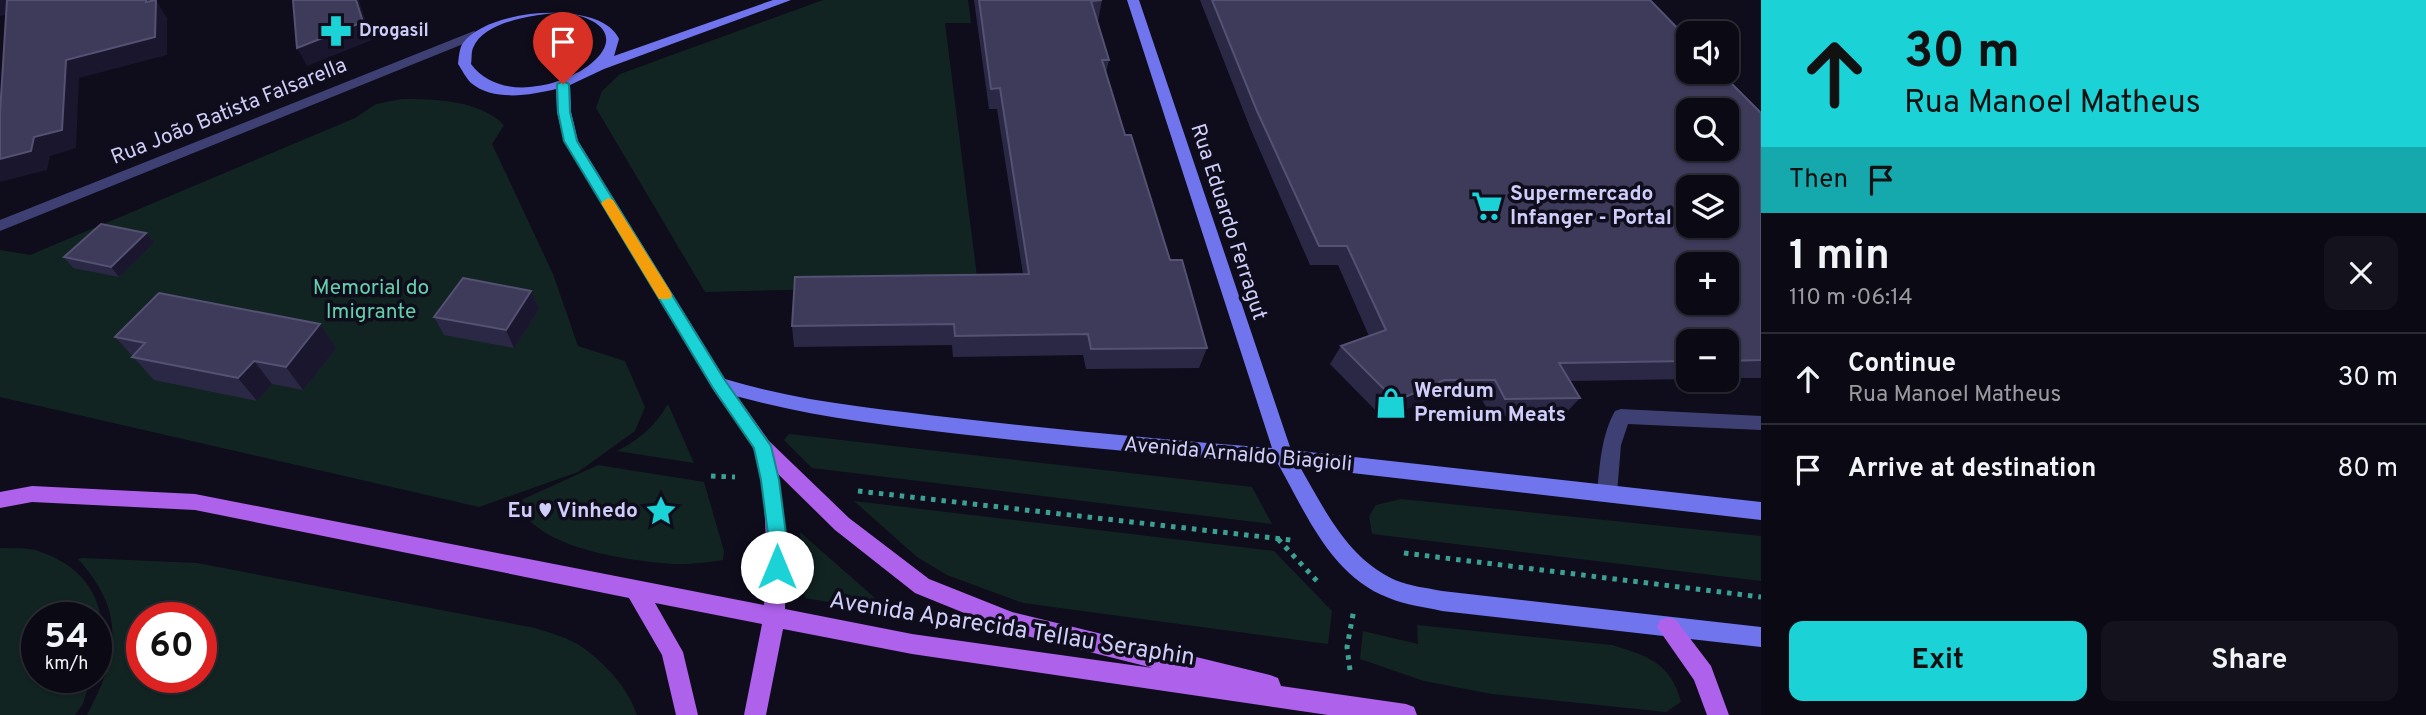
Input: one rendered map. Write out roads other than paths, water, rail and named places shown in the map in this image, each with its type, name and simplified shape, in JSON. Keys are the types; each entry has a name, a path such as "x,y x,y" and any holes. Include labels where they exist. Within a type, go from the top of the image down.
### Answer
{"main road":[{"path":"518,0 532,10"},
{"path":"562,8 583,0"},
{"path":"599,66 785,0"},
{"name":"Rua Eduardo Ferragut","path":"1133,0 1284,457 1335,545 1363,573 1393,590 1442,601 1668,627"},
{"path":"562,8 583,11 599,18 610,28 614,40 610,53 599,66 585,76 563,84 524,91 503,90 479,82 464,69 462,58 465,46 489,24 532,10 562,8"},
{"path":"563,84 564,112 571,141 719,384 762,446 842,524 922,586 1012,622 1354,709"},
{"name":"Avenida Arnaldo Biagioli","path":"719,384 764,398 827,411 1106,443 1284,457 1761,511"},
{"path":"755,715 766,677 774,617 778,542 770,480 762,446"},
{"name":"Avenida Aparecida Tellau Seraphin","path":"0,500 32,494 195,502 912,645 1406,715"},
{"path":"636,590 672,652 687,715"},
{"path":"1668,627 1761,637"},
{"path":"1668,627 1703,674 1718,715"}],"street":[{"name":"Rua João Batista Falsarella","path":"0,226 474,35"},
{"path":"1607,493 1612,445 1620,416 1761,423"}],"place":[{"name":"Drogasil","path":"336,31"},
{"name":"Supermercado Infanger - Portal","path":"1487,206"},
{"name":"Werdum Premium Meats","path":"1391,403"},
{"name":"Eu ♥ Vinhedo","path":"661,511"}],"park label":[{"name":"Memorial do Imigrante","path":"371,300"}]}
